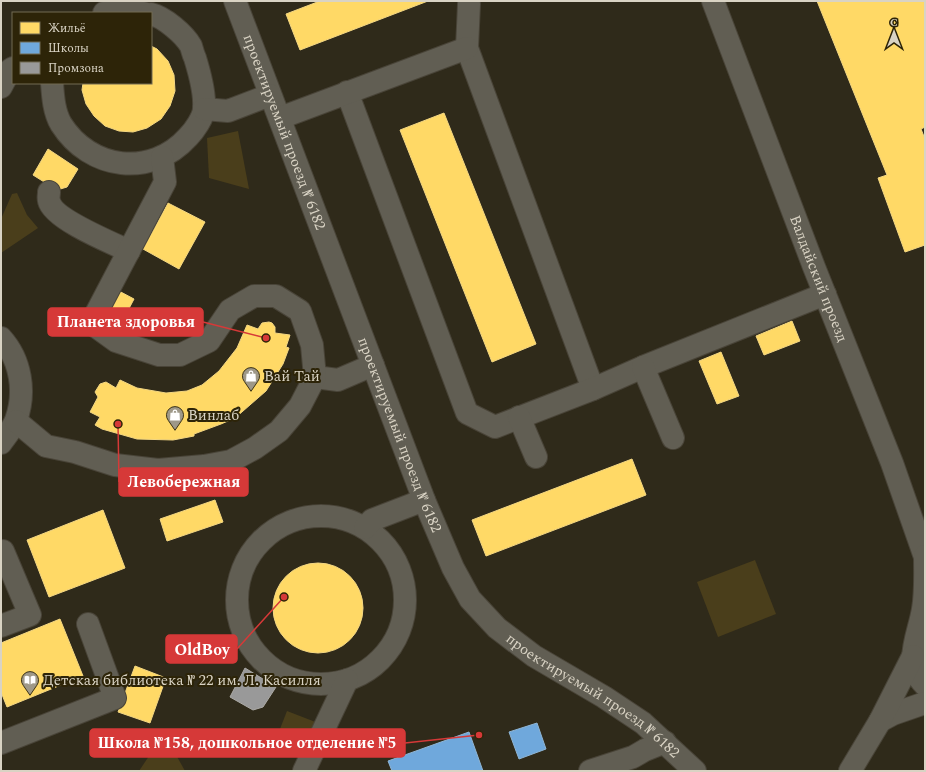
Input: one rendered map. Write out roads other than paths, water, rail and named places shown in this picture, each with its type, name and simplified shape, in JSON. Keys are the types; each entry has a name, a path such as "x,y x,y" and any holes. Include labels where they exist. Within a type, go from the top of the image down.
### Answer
{"street":[{"name":"проектируемый проезд № 6182","path":"235,1 424,500 453,568 470,599 497,628 534,656 604,697 643,723 695,771"},
{"name":"Валдайский проезд","path":"713,1 825,294 892,463 925,557 923,609 914,666 925,685"},
{"path":"469,4 467,48 593,389"},
{"path":"118,12 138,12"},
{"path":"52,84 53,103 61,123 75,142 94,156 116,163 140,164 162,157 181,145 195,129 204,109 200,75 191,46 174,27 152,15"},
{"path":"280,118 467,48"},
{"path":"1,87 12,69"},
{"path":"347,92 467,413 495,427 593,389 643,367 825,294"},
{"path":"204,109 228,110 270,95"},
{"path":"16,421 46,446 75,452 116,465 158,470 204,466 231,461 255,448 279,431 300,406 315,376 312,345 300,311 276,296 254,296 230,310 209,341 180,355 159,355 116,341 91,324 165,182 162,157"},
{"path":"49,192 49,202 56,211 67,220 129,251"},
{"path":"1,338 9,346 19,370 22,396 16,421 1,444"},
{"path":"315,376 338,380 373,365"},
{"path":"643,367 673,438"},
{"path":"519,417 536,457"},
{"path":"365,528 372,520 424,500"},
{"path":"311,516 332,517 339,518 365,528 386,546 400,569 405,596 402,623 390,648 371,667 347,680 319,684 292,679 267,665 249,644 238,618 237,590 245,563 261,540 284,524 311,516"},
{"path":"1,626 30,615 3,551"},
{"path":"1,743 115,698 88,624"},
{"name":"Валдайский проезд","path":"850,771 880,721 918,640"},
{"path":"304,771 347,680"},
{"path":"880,721 893,714 925,703"},
{"path":"590,771 633,757 664,742"}],"place":[{"name":"Планета здоровья","path":"266,338"},
{"name":"Вай Тай","path":"251,391"},
{"name":"Левобережная","path":"118,424"},
{"name":"Винлаб","path":"175,430"},
{"name":"OldBoy","path":"284,597"},
{"name":"Детская библиотека № 22 им. Л. Касилля","path":"30,695"},
{"name":"Школа №158, дошкольное отделение №5","path":"479,735"}]}
